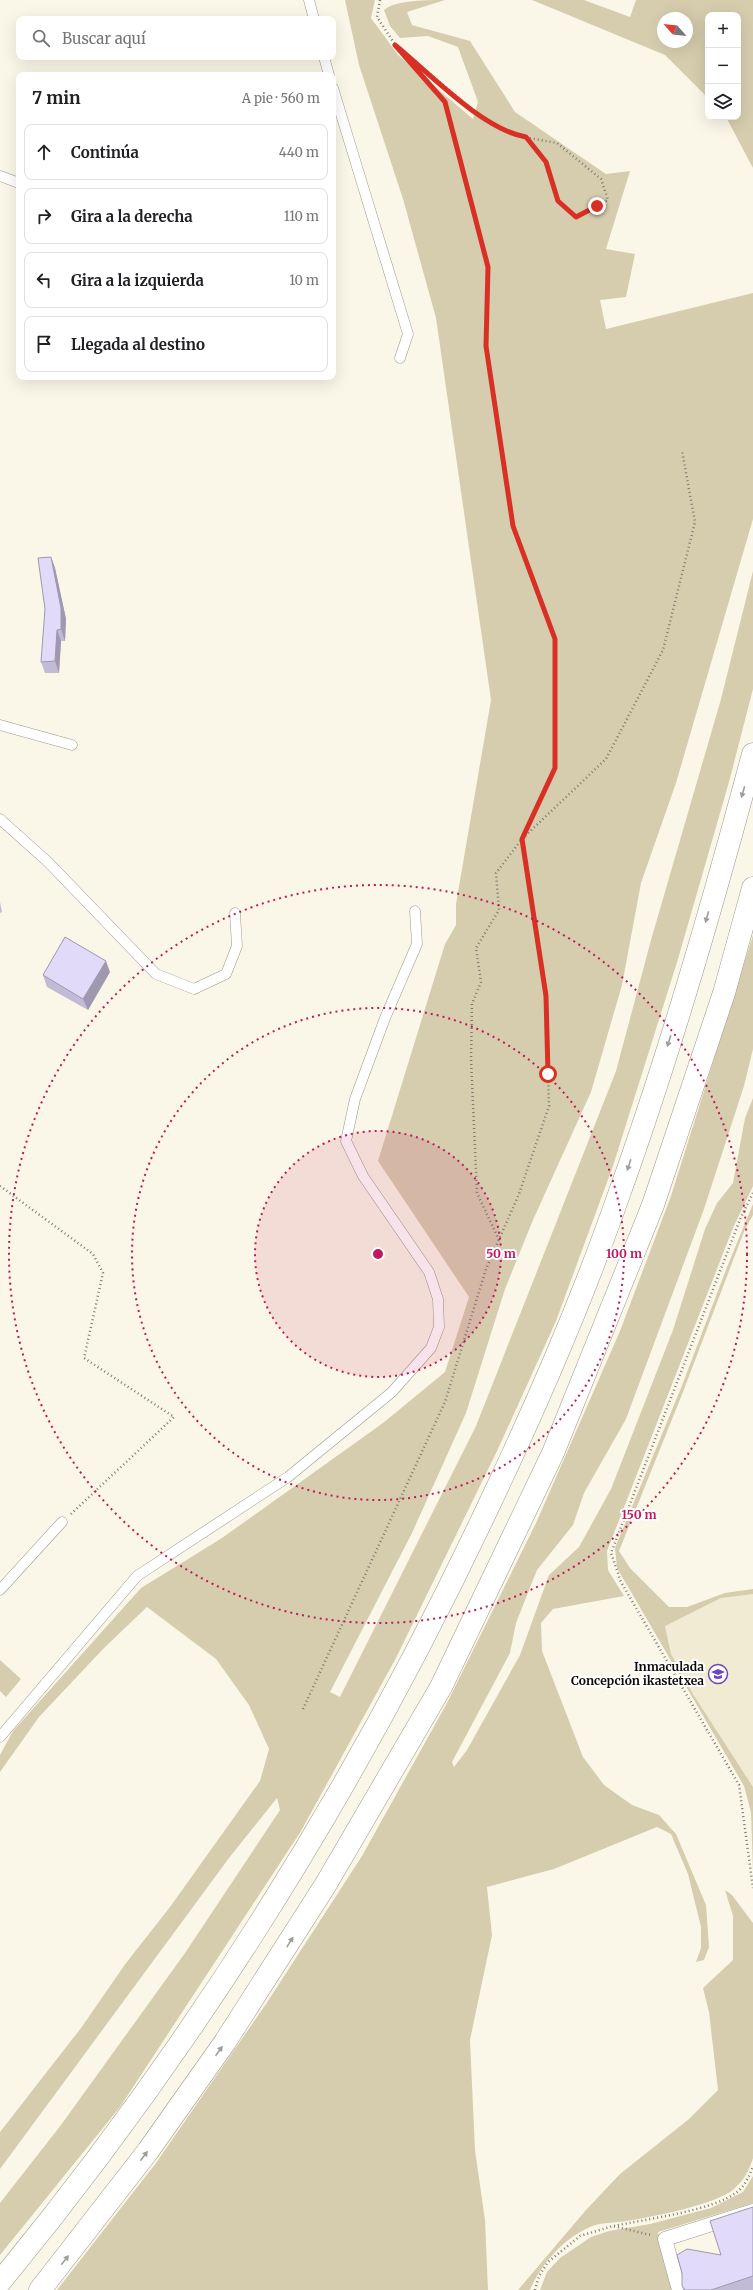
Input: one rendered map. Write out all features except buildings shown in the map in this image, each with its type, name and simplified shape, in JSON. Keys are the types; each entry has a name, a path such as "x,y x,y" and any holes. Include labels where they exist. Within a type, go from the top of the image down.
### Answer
{"highway":[{"path":"0,2282 110,2142 239,1957 358,1763 407,1672 468,1549 551,1368 618,1199 692,974 753,754"},
{"path":"40,2290 148,2151 229,2036 326,1884 442,1687 553,1453 653,1205 724,994 753,888"}],"street":[{"path":"679,2290 665,2239 753,2211"}],"lane":[{"path":"309,0 313,16"},
{"path":"325,60 328,72"},
{"path":"336,98 408,334 400,358"},
{"path":"0,176 16,183"},
{"path":"0,725 72,745"},
{"path":"0,819 48,862 156,974 187,987 194,989 226,974 237,946 235,913"},
{"path":"0,1737 137,1576 288,1477 392,1392 431,1348 439,1327 438,1299 429,1272 363,1176 346,1141 355,1099 385,1018 417,944 415,911"},
{"path":"0,1590 62,1522"}],"path":[{"path":"303,1709 445,1402 486,1269 519,1194 549,1106 546,996 522,839 555,768 555,639 513,526 486,346 488,267 445,102 395,45 377,17 380,0"},
{"path":"395,45 474,112 512,135 526,137 557,143 601,179 608,200 576,217 558,201 546,162 526,137"},
{"path":"499,1240 477,1193 471,1059 472,1004 480,982 476,948 499,910 496,873 522,839 606,759 663,650 695,522 682,451"},
{"path":"0,1186 93,1254 103,1273 84,1358 174,1417 62,1522"},
{"path":"753,1193 741,1217 611,1553 621,1582 739,1785 753,1888"},
{"path":"535,2290 539,2276 548,2262 580,2236 613,2226 704,2207 737,2192 750,2175 753,2166"},
{"path":"613,2226 665,2239"}],"shaded area":[{"path":"345,0 375,0 371,18 398,55 473,119 478,102 458,47 428,36 400,38 390,26 384,10 404,2 445,0 407,12 412,25 470,41 515,112 606,174 630,171 606,249 635,254 626,297 600,300 606,329 753,293 753,519 676,783 641,883 622,985 591,1092 533,1220 505,1289 466,1413 412,1533 330,1692 340,1697 476,1426 616,1071 651,940 721,699 753,571 753,689 729,782 678,959 613,1166 556,1321 498,1449 396,1658 301,1831 120,2107 0,2255 0,2203 61,2125 185,1953 280,1810 277,1798 229,1858 0,2169 0,2132 81,2028 126,1963 170,1907 260,1781 269,1749 249,1705 216,1659 147,1607 104,1648 39,1717 0,1772 0,1755 13,1731 141,1588 222,1538 383,1423 445,1372 469,1297 378,1161 445,944 456,925 456,904 491,700 436,318 403,199 359,65"},
{"path":"532,0 584,0 630,17 636,0 753,0 753,168 728,120 741,120 741,12 705,12 705,95 665,55"},
{"path":"753,935 753,1049 744,1086 704,1209 626,1419 584,1493 573,1525 537,1570 516,1623 510,1653 452,1762 454,1767 467,1750 520,1655 549,1575 579,1547 611,1489 673,1330 705,1229 717,1203 733,1183 745,1118 753,1098 753,1186 733,1228 607,1551 608,1570 624,1596 553,1609 541,1623 542,1651 583,1757 604,1785 632,1805 659,1815 676,1834 706,1905 709,1947 704,1960 696,1962 701,1948 701,1927 688,1874 671,1834 657,1827 554,1869 487,1887 492,1935 470,2040 475,2150 485,2220 488,2290 57,2290 156,2163 266,2004 362,1856 447,1703 536,1523 620,1331 671,1196"},
{"path":"753,1204 753,1215 745,1229 683,1392 619,1551 630,1568 669,1607 687,1607 725,1593 753,1589 753,1594 721,1598 665,1626 671,1654 693,1694 753,1787 753,1871 751,1812 744,1786 617,1568 615,1548 681,1388 727,1267"},
{"name":"Inmaculada Concepción ikastetxea","path":"750,1593 753,1594 753,1787 693,1694 671,1654 665,1625 721,1598"},
{"path":"0,1660 21,1679 6,1697 0,1691"},
{"path":"725,1890 732,1895 753,1923 753,2158 748,2171 741,2182 734,2189 713,2200 683,2210 651,2217 598,2224 580,2232 554,2253 540,2271 530,2290 518,2290 586,2210 620,2174 689,2119 718,2090 709,2012 703,1988 733,1960 733,1916"},
{"path":"753,2176 753,2203 658,2232 674,2290 540,2290 547,2272 560,2258 591,2237 609,2231 650,2224 711,2208 743,2192"}],"place":[{"name":"Inmaculada Concepción ikastetxea","path":"718,1674"}],"route":[{"path":"548,1074 546,996 522,839 555,768 555,639 513,526 486,346 488,267 445,102 395,45 474,112 512,135 526,137 546,162 558,201 576,217 597,206"}]}
